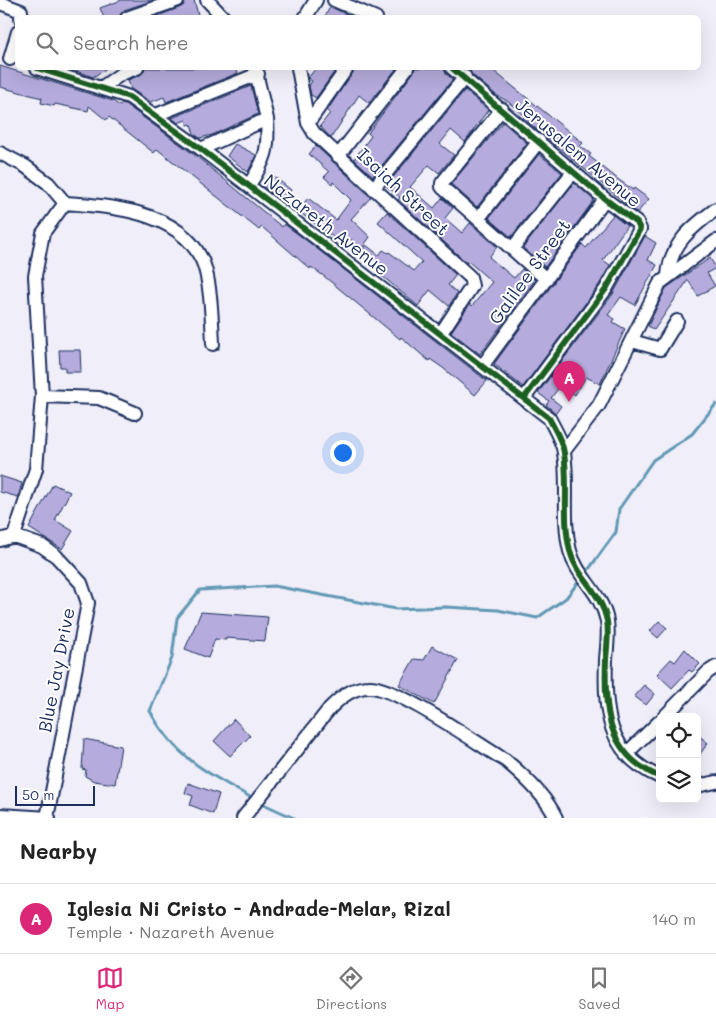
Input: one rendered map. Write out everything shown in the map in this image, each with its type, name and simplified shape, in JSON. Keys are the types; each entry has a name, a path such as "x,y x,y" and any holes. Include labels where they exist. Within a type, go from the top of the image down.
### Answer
{"street":[{"path":"136,15 178,0"},
{"path":"207,0 221,15"},
{"path":"307,15 316,0"},
{"path":"334,0 369,15"},
{"path":"0,4 17,8 21,11 21,15"},
{"path":"9,59 15,41"},
{"name":"Nazareth Avenue","path":"57,70 129,97 156,115 525,398 549,418 564,450"},
{"path":"101,88 121,74 132,70"},
{"name":"Isaiah Street","path":"298,70 308,123 314,133 470,277 472,286 441,333"},
{"path":"308,123 346,70"},
{"path":"338,156 405,70"},
{"name":"Jerusalem Avenue","path":"455,70 502,109 572,172 637,223 640,229 606,289 525,398"},
{"path":"156,115 256,71 267,120 269,145 261,168 249,185"},
{"path":"373,189 465,77"},
{"path":"502,109 442,183 442,187 546,279"},
{"path":"201,149 267,120"},
{"path":"478,219 539,142"},
{"path":"0,153 25,166 48,183 65,203 124,210 157,220 187,237 202,259 212,320 213,344"},
{"path":"512,249 572,172"},
{"name":"Galilee Street","path":"483,365 605,199"},
{"path":"0,540 14,536 36,469 42,396 35,276 43,233 65,203"},
{"path":"668,276 676,244 696,224 716,210"},
{"path":"656,775 647,772 626,754 610,726 605,692 608,623 602,601 578,570 571,553 568,534 564,450 599,405 660,283 716,241"},
{"path":"632,340 660,349 677,321"},
{"path":"42,396 99,398 135,413"},
{"name":"Blue Jay Drive","path":"14,536 42,546 56,556 81,583 88,603 48,818"},
{"path":"668,713 708,672 716,667"},
{"path":"247,813 330,708 343,695 358,688 370,687 394,693 505,760 520,773 552,810 556,818"},
{"path":"626,754 656,725"},
{"path":"701,785 716,782"},
{"path":"0,815 48,818"}],"building":[{"path":"122,0 154,0 124,10 121,15 103,15 100,8"},
{"path":"186,0 194,0 198,15 161,15 181,7"},
{"path":"331,7 348,15 326,15"},
{"path":"0,66 113,101 120,106 122,103 125,104 196,156 282,227 284,224 302,237 487,381 475,395 443,368 430,359 429,361 401,337 400,339 325,277 311,267 310,269 262,227 259,230 157,149 154,153 109,117 106,120 89,106 88,111 55,104 54,106 41,103 42,98 0,87"},
{"path":"74,70 104,70 93,77"},
{"path":"144,70 236,70 238,73 166,102 164,97 151,102 131,89 128,80 140,75"},
{"path":"314,70 336,70 316,98 311,95 309,86 312,81 308,78"},
{"path":"354,70 395,70 369,103 359,95 331,138 320,126 330,113 327,111"},
{"path":"414,70 445,70 446,74 453,79 373,176 354,159 371,136 368,133"},
{"path":"466,70 492,70 583,143 580,146 591,154 589,156 619,180 649,199 637,213 523,118 525,116 507,101 496,95"},
{"path":"251,86 258,114 212,135 200,138 194,134 191,124 188,125 186,120 178,123 172,118"},
{"path":"465,90 488,110 465,142 451,130 440,144 454,155 439,173 429,165 410,187 434,208 442,198 453,208 445,218 462,233 470,223 497,247 489,257 514,278 522,269 535,280 480,354 451,332 470,304 472,306 492,282 468,261 467,263 398,200 400,197 386,186"},
{"path":"503,122 527,143 477,207 451,184"},
{"path":"235,144 256,155 248,172 227,156"},
{"path":"316,146 371,197 351,219 370,237 362,248 350,239 345,246 298,211 308,198 336,220 351,200 333,182 332,184 324,177 329,172 309,154"},
{"path":"539,154 562,173 511,237 489,218"},
{"path":"271,174 291,190 283,202 262,186"},
{"path":"574,183 594,200 545,267 523,248"},
{"path":"387,212 456,275 448,285 457,293 449,306 430,290 418,306 381,275 382,272 359,255 366,245 379,255 383,250 389,252 414,271 422,262 378,222"},
{"path":"613,215 627,226 603,260 610,265 599,285 523,387 494,364 582,244 586,248"},
{"path":"645,236 656,243 648,260 657,265 635,305 621,297 608,315 615,319 613,322 625,329 600,384 586,377 575,395 561,385 551,398 561,406 556,413 546,405 549,401 538,393 613,294"},
{"path":"710,258 716,268 707,273 715,286 698,296 688,280 654,330 648,326 666,288"},
{"path":"59,350 80,350 81,372 65,372 65,367 60,367"},
{"path":"0,476 22,483 18,497 0,492"},
{"path":"53,484 70,492 55,520 73,531 62,549 29,528"},
{"path":"201,612 268,617 265,641 215,639 208,658 185,649"},
{"path":"659,621 667,628 658,638 650,631"},
{"path":"432,646 458,660 434,704 399,685 414,659 424,660"},
{"path":"685,649 700,664 692,672 689,670 672,688 657,674 671,659 675,662"},
{"path":"644,685 655,694 646,705 634,696"},
{"path":"234,719 250,736 230,756 214,741"},
{"path":"701,737 708,743 701,753"},
{"path":"84,739 121,746 115,784 94,781 85,776 86,770 82,769"},
{"path":"188,783 219,794 213,814 190,805 193,796 185,793"}],"waterway":[{"path":"586,573 616,532 619,509 653,460 692,434 716,404"},
{"path":"254,799 208,773 182,753 170,741 150,711 172,658 177,618 200,590 274,586 396,609 446,607 498,610 537,618 566,598 580,580"},
{"path":"259,802 294,818"}],"cycle path":[{"path":"43,70 129,97 201,149 549,418 564,453 566,527 570,551 573,561 600,601 607,621 606,696 612,729 619,743 629,756 642,768 656,775"},
{"path":"454,70 605,199 637,223 640,229 606,289 525,397"}],"place":[{"name":"Iglesia Ni Cristo - Andrade-Melar, Rizal","path":"569,402"}]}
